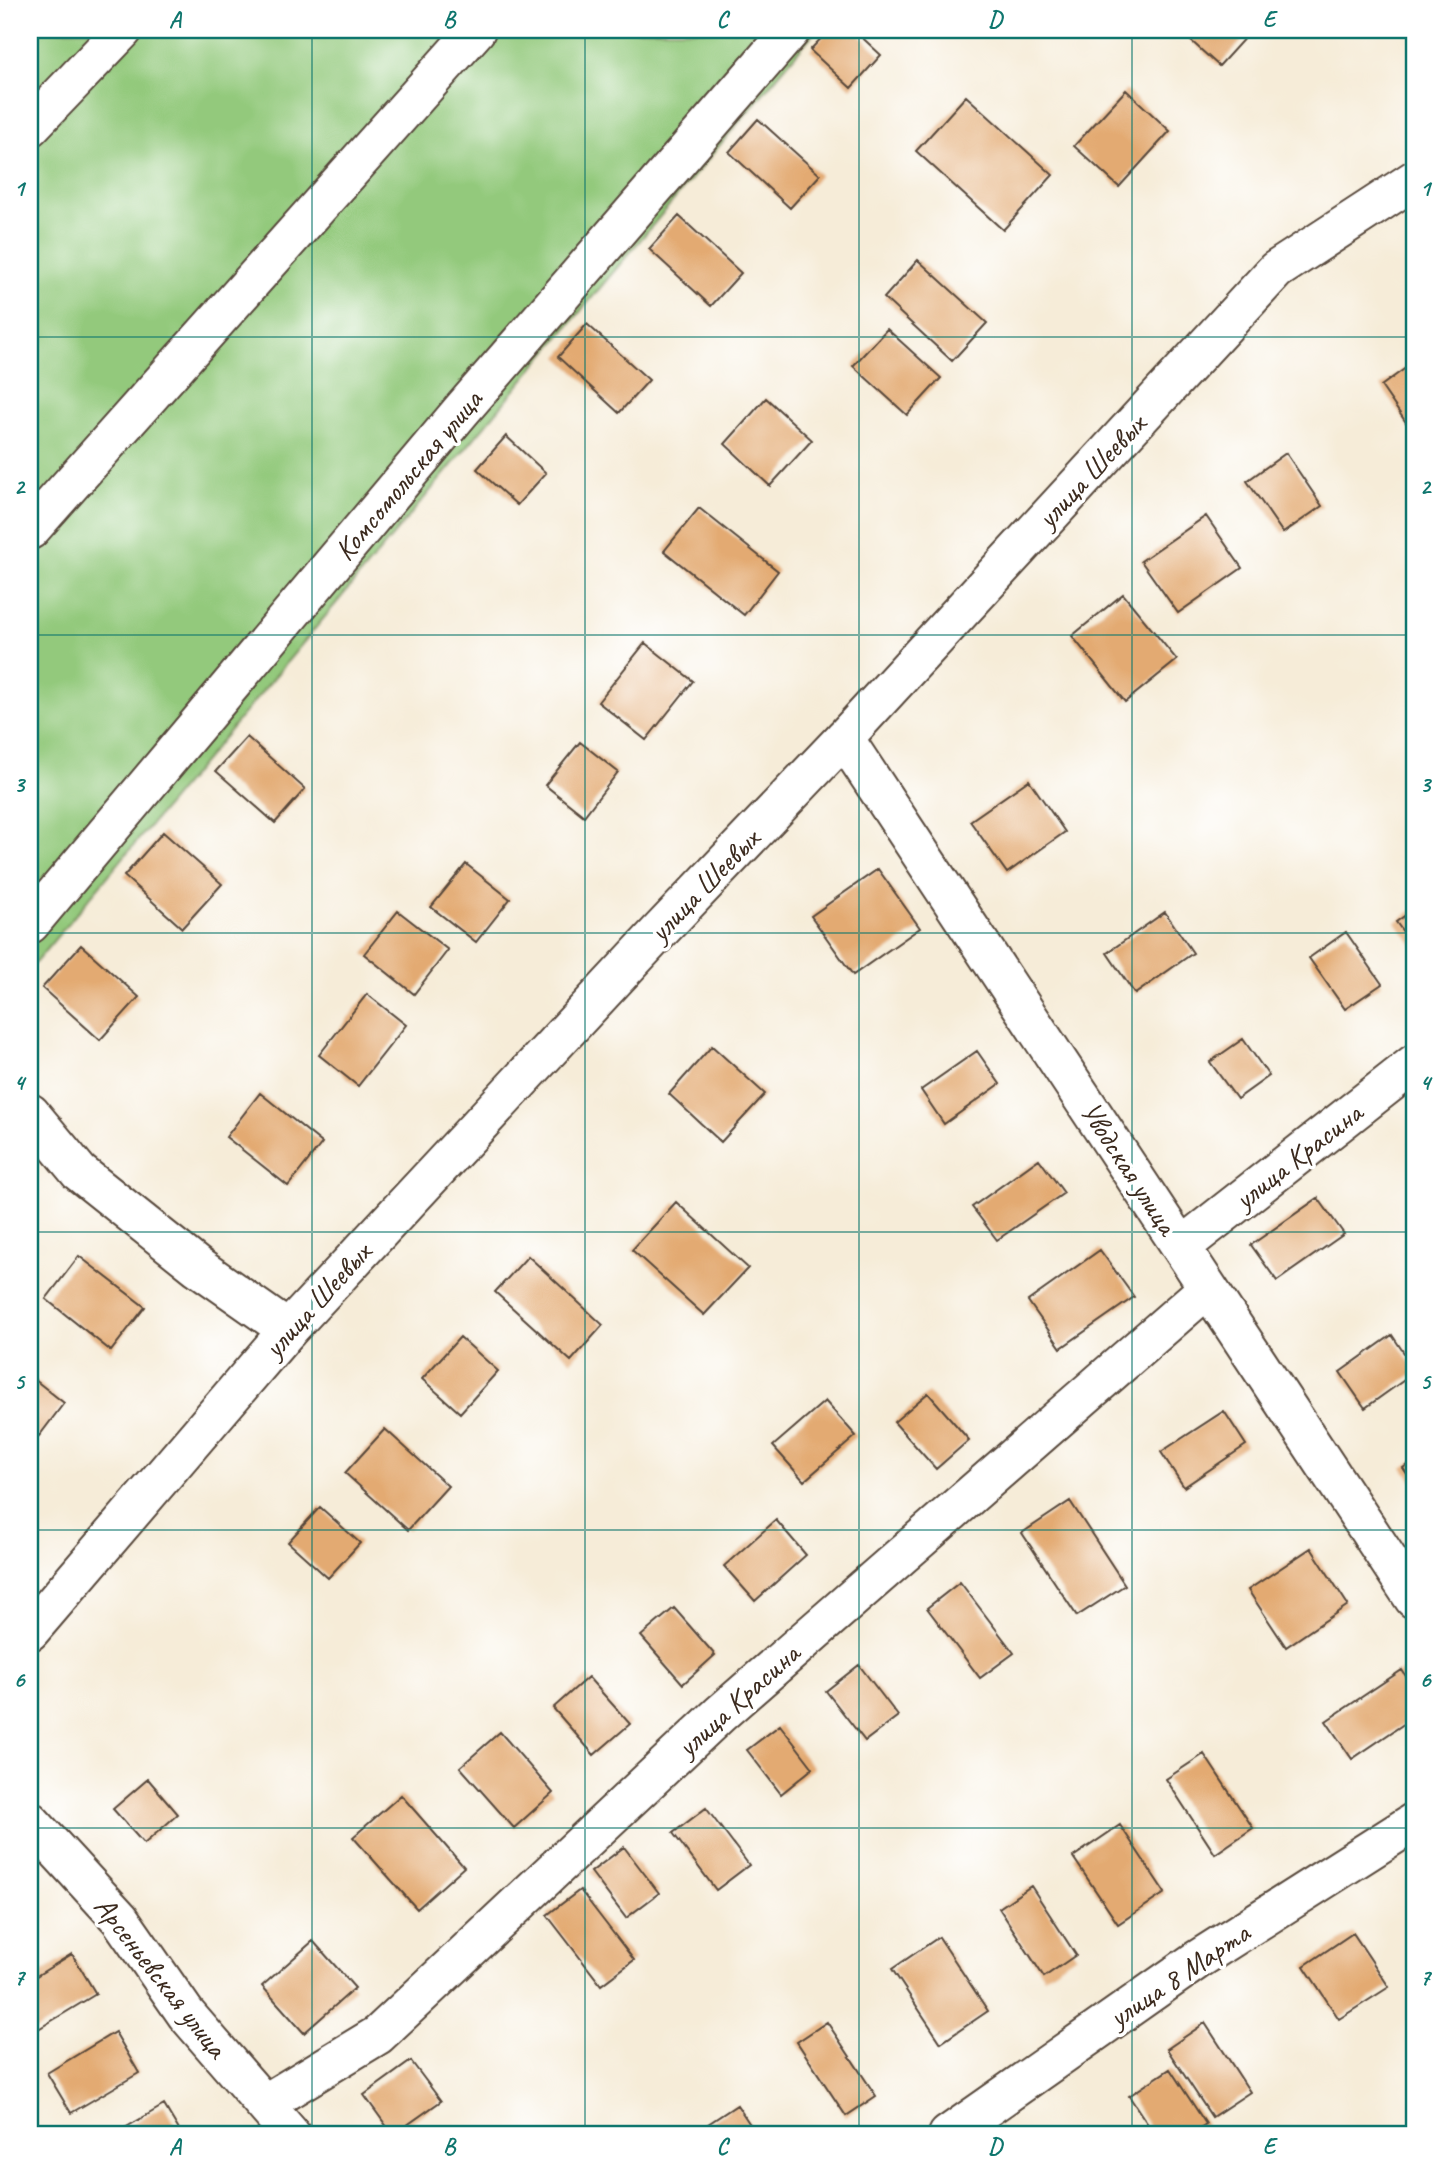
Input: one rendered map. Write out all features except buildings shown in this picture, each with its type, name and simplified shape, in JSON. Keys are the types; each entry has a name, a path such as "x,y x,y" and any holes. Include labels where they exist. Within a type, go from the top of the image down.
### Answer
{"street":[{"path":"30,127 123,30"},
{"path":"30,530 476,30"},
{"name":"Комсомольская улица","path":"30,924 461,411 791,30"},
{"name":"улица Шеевых","path":"30,1631 288,1330 844,738 1276,270 1414,180"},
{"name":"Уводская улица","path":"844,738 1414,1599"},
{"name":"улица Красина","path":"1181,1247 1414,1064"},
{"path":"30,1113 79,1172 197,1266 288,1330"},
{"name":"улица Красина","path":"264,2105 378,2035 720,1714 1208,1288"},
{"name":"Арсеньевская улица","path":"30,1821 120,1919 186,2014 291,2135"},
{"name":"улица 8 Марта","path":"948,2135 1197,1960 1414,1822"}],"green space":[{"path":"30,30 816,30 30,969"}]}
